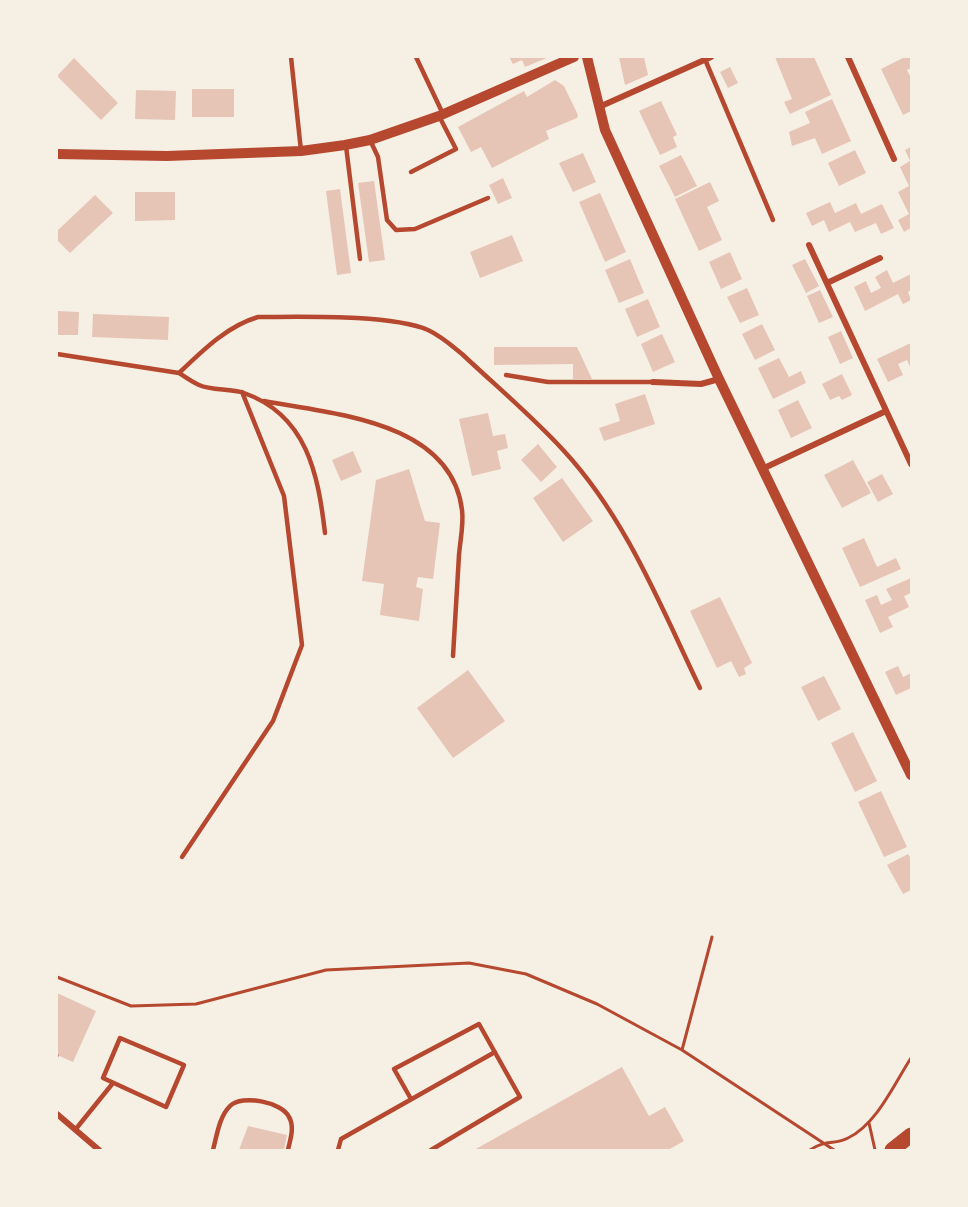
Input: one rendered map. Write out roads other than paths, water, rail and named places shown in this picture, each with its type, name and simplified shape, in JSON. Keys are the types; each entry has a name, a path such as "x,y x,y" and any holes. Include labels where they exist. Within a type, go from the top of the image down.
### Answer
{"main road":[{"path":"891,1150 911,1135"}],"street":[{"path":"57,154 167,156 301,151 345,145 370,140 441,115 574,57"},
{"path":"587,57 605,130 719,379 911,775"},
{"path":"848,57 894,159"},
{"path":"598,107 706,58"},
{"path":"809,245 911,464"},
{"path":"827,283 880,258"},
{"path":"653,382 701,384 719,379"},
{"path":"762,469 886,411"},
{"path":"57,1114 99,1150"}],"lane":[{"path":"291,57 301,151"},
{"path":"411,172 456,149 416,57"},
{"path":"706,58 773,220"},
{"path":"370,140 378,157 387,220 396,231 415,229 488,198"},
{"path":"345,145 360,259"},
{"path":"179,373 205,349 243,321 258,316 390,321 428,330 446,340 565,452 608,508 648,580 700,688"},
{"path":"57,354 179,373 200,386 242,392 264,401 368,420 414,439 437,458 455,485 462,510 453,656"},
{"path":"506,375 548,382 653,382"},
{"path":"182,857 273,721 302,645 284,496 242,392"},
{"path":"264,401 297,432 308,453 320,491 325,533"},
{"path":"411,1099 394,1069 479,1024 520,1097 431,1150"},
{"path":"120,1038 184,1065 166,1107 113,1083 103,1078 120,1038"},
{"path":"339,1150 341,1139 495,1052"},
{"path":"75,1130 113,1083"},
{"path":"213,1150 222,1116 232,1104 247,1099 280,1108 289,1116 292,1128 288,1150"}]}
